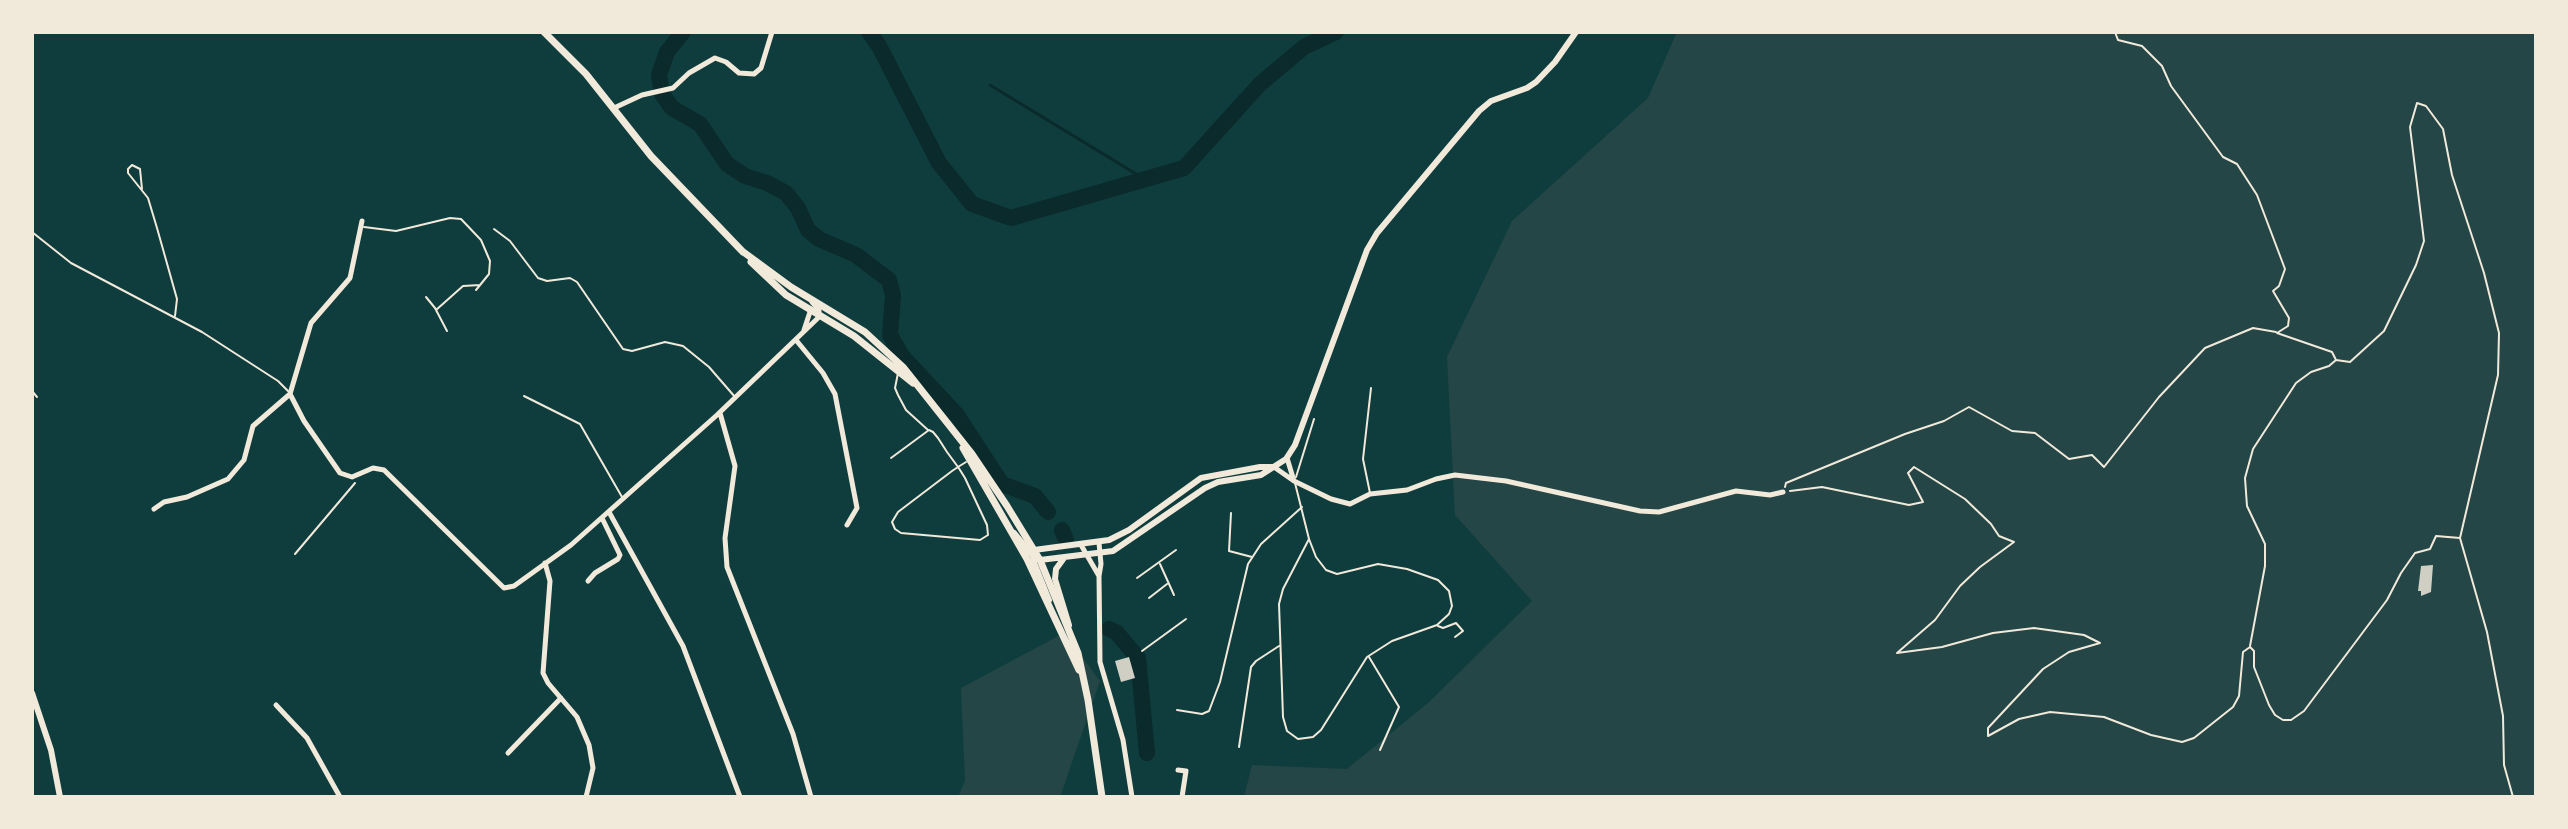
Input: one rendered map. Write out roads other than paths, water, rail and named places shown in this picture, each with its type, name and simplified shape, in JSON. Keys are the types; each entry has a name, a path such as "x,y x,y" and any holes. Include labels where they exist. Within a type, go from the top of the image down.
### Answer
{"main road":[{"path":"544,32 574,60 651,156 786,295 854,336 921,389"},
{"path":"742,251 810,299 872,337 903,367 954,432 1015,519 1036,555 1074,640 1085,683 1102,797"},
{"path":"954,432 1011,531 1085,683"}],"street":[{"path":"612,109 634,97 678,86 689,73 715,58 726,62 739,73 754,74 761,68 772,32"},
{"path":"1036,555 1066,557 1113,551 1205,488 1218,482 1261,475 1287,458 1314,397 1367,250 1377,233 1479,111 1491,101 1536,82 1576,32"},
{"path":"154,509 164,502 190,497 228,479 244,460 253,426 289,393 311,323 350,278 362,224"},
{"path":"810,299 816,311 842,317"},
{"path":"289,393 304,421 340,473 348,477 376,467 384,470 507,589 602,518 720,413 796,340 816,311"},
{"path":"804,331 816,311"},
{"path":"796,340 823,373 835,394 857,508 847,525"},
{"path":"720,413 735,466 725,538 727,567 797,744 811,797"},
{"path":"1287,458 1294,481"},
{"path":"1036,555 1121,536 1201,478 1260,467 1274,467 1294,481 1346,504 1353,504 1370,494 1407,490 1455,475 1515,483 1640,511 1659,512 1736,491 1770,495 1783,492"},
{"path":"609,512 683,646 740,797"},
{"path":"588,581 595,573 617,561 620,555 602,518"},
{"path":"1011,531 1036,555 1053,614"},
{"path":"1099,543 1101,673 1123,740 1132,797"},
{"path":"1081,545 1099,576"},
{"path":"1066,557 1056,569 1055,579 1074,640"},
{"path":"545,563 550,581 543,673 545,680 579,721 591,752 593,768 586,797"},
{"path":"32,693 51,750 60,797"},
{"path":"508,753 561,698"},
{"path":"276,705 307,738 340,797"},
{"path":"1178,770 1186,771 1182,797"}],"lane":[{"path":"142,189 140,169 132,165 128,169 129,177 142,189 149,202 177,299 175,317"},
{"path":"362,224 396,231 450,218 461,219 481,240 489,257 490,270 476,290"},
{"path":"494,229 510,241 538,278 547,281 573,279 579,284 623,349 632,351 665,342 683,346 709,367 735,398"},
{"path":"32,232 71,263 175,317 246,359 278,381 289,393"},
{"path":"436,310 463,286 481,286"},
{"path":"426,297 447,331"},
{"path":"898,372 895,385 906,410 935,434 958,467 987,525 986,537 977,541 897,531 892,522 895,515 958,467 969,460"},
{"path":"1370,494 1363,459 1371,388"},
{"path":"32,391 37,397"},
{"path":"524,396 580,424 623,499"},
{"path":"1309,539 1283,589 1279,604 1285,725 1290,734 1298,739 1317,735 1369,656 1392,641 1437,625 1449,614 1452,606 1449,591 1438,580 1407,569 1386,565 1333,573 1320,563 1309,539 1303,506 1294,481 1314,419"},
{"path":"891,458 929,430"},
{"path":"295,554 355,483"},
{"path":"1177,710 1202,714 1209,711 1220,682 1244,575 1252,557 1280,525 1303,506"},
{"path":"1231,513 1229,551 1252,557"},
{"path":"1137,578 1176,550"},
{"path":"1159,563 1174,595"},
{"path":"1149,598 1169,583"},
{"path":"1142,651 1186,619"},
{"path":"1437,625 1443,628 1455,623 1463,631 1455,637"},
{"path":"1239,747 1251,667 1280,645"},
{"path":"1369,656 1399,707 1380,750"}],"waterway":[{"path":"683,32 667,52 659,75 662,94 672,108 700,124 727,164 745,176 786,193 798,208 808,230 819,239 856,255 889,280 893,295 890,335 902,356 957,415 1002,484 1035,496 1048,512"},
{"path":"869,32 939,163 972,204 1011,218 1184,168 1260,84 1304,47 1336,32"},
{"path":"990,85 1146,180"},
{"path":"1062,530 1066,540"},
{"path":"1109,629 1116,632 1138,658 1147,753"}]}
